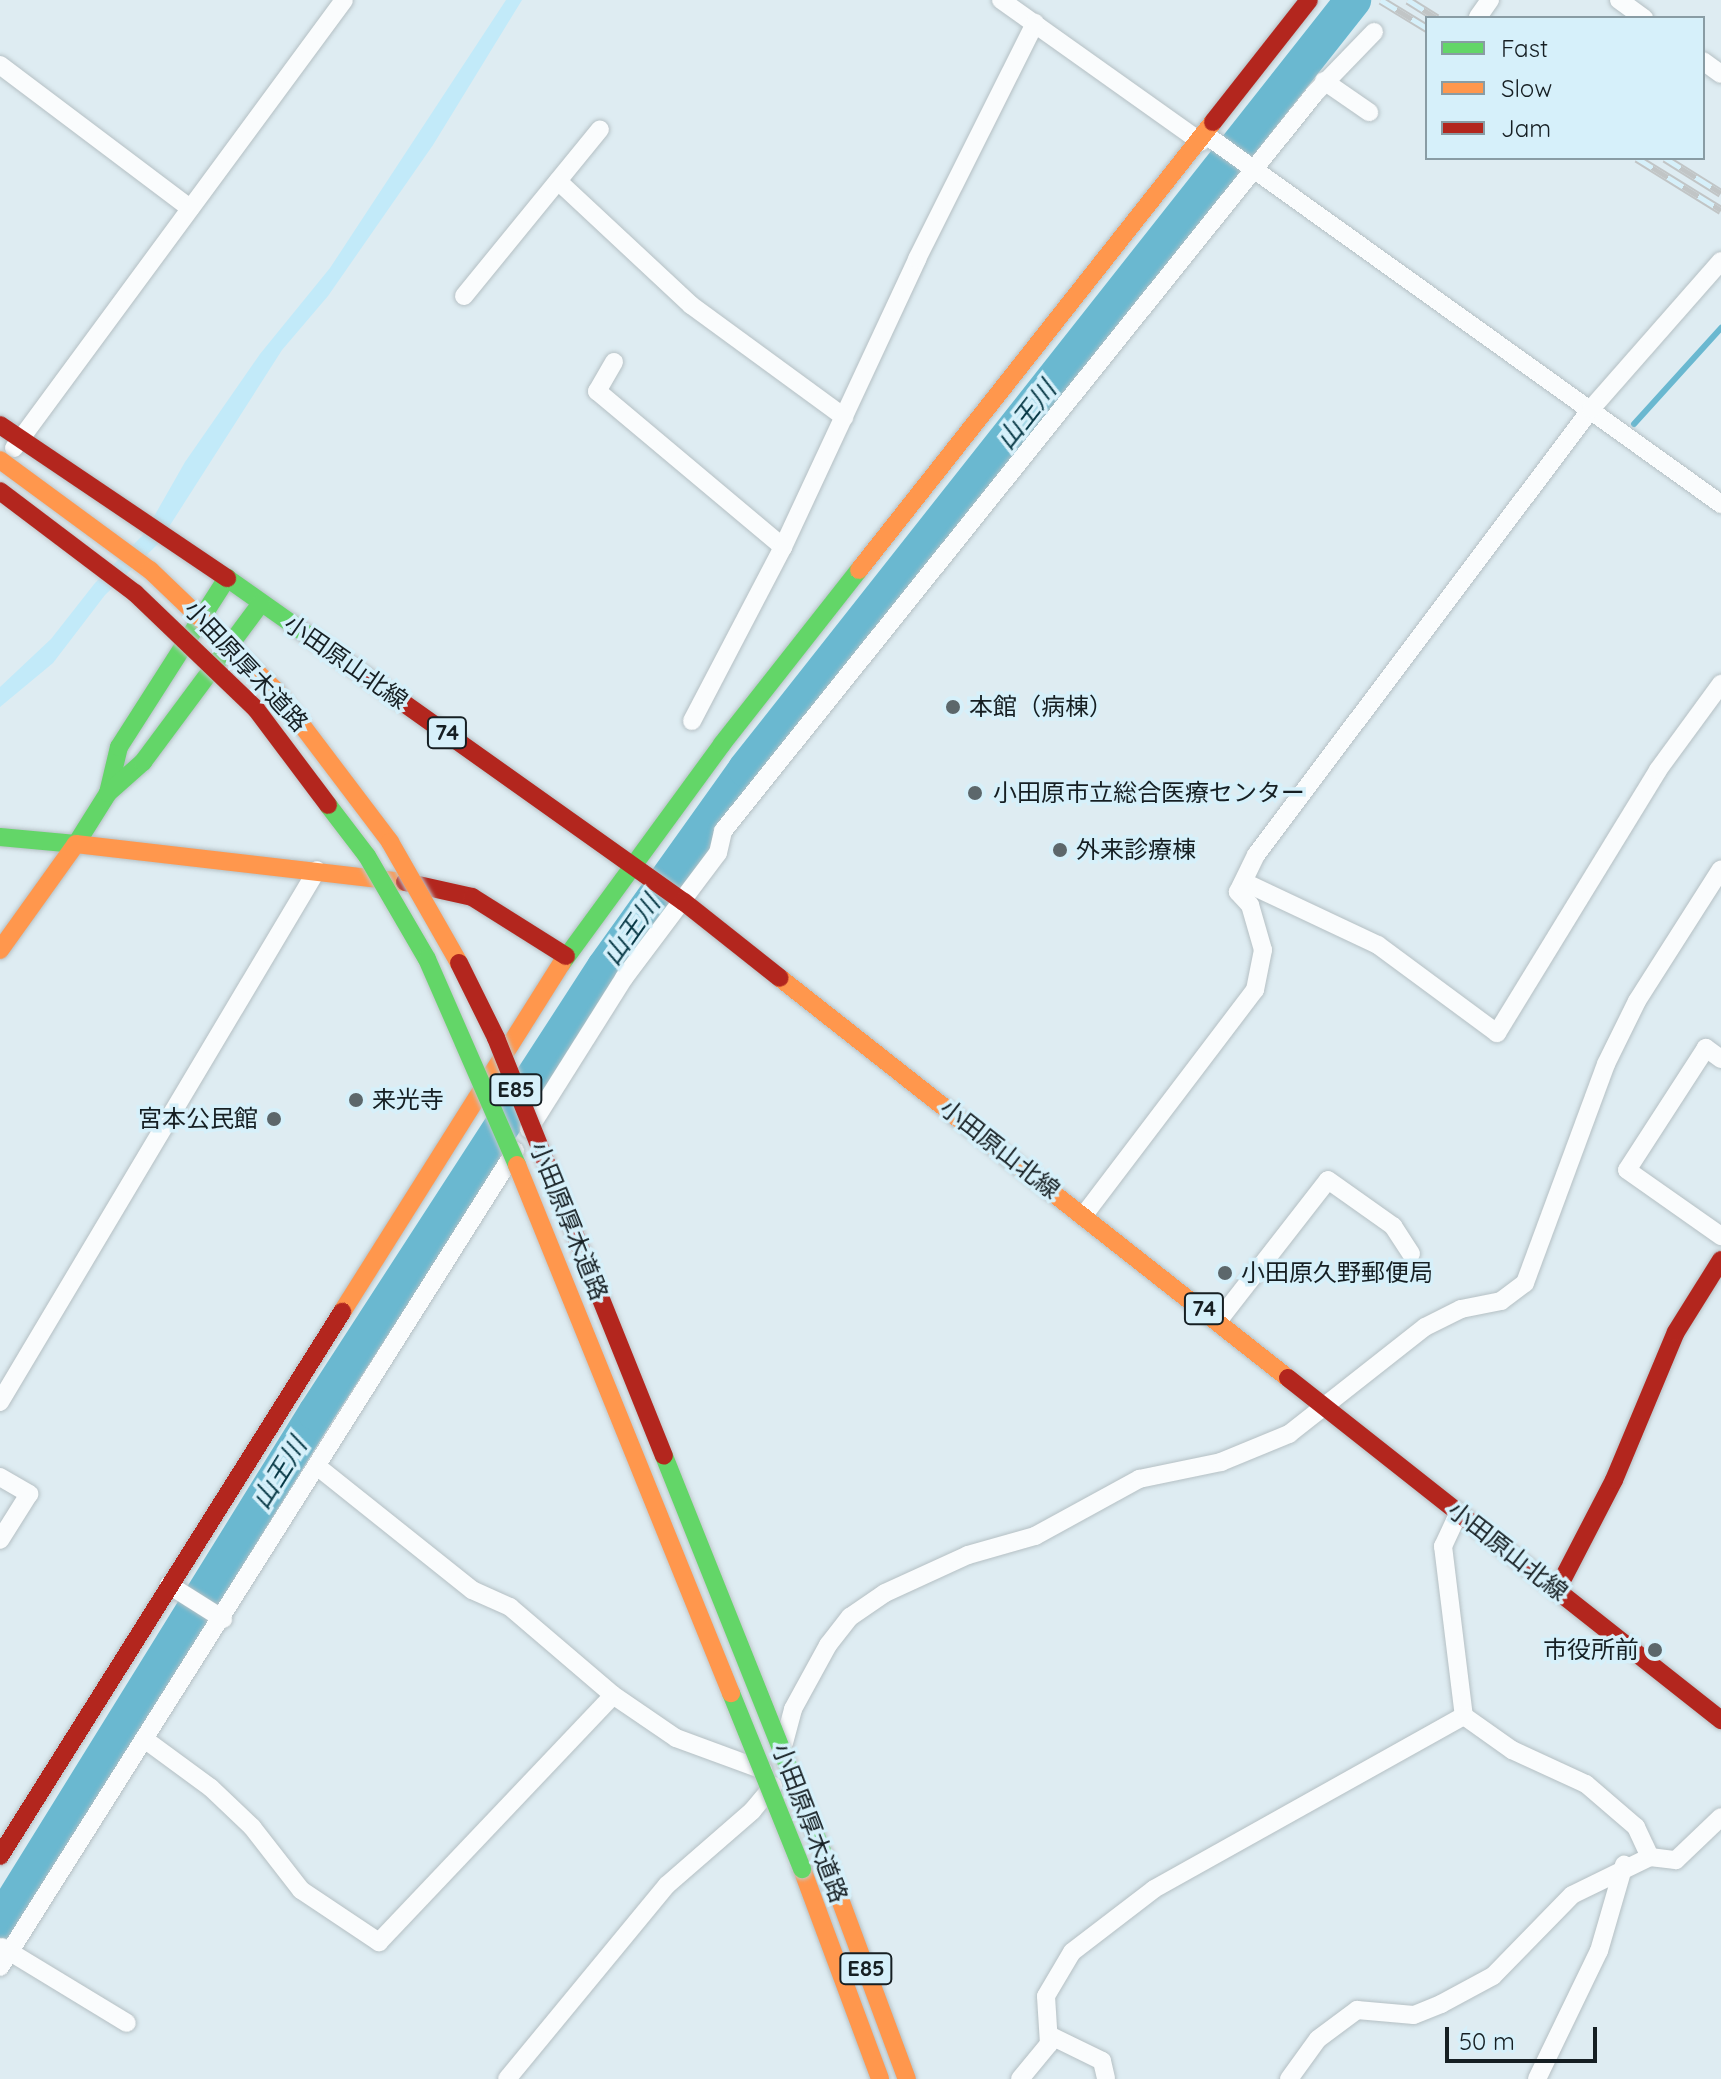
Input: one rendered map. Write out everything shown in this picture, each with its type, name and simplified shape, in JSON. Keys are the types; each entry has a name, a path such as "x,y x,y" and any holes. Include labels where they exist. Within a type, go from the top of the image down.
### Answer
{"main road":[{"path":"0,1856 566,956 632,863 1207,140 1309,0"},
{"path":"0,425 227,578"},
{"name":"小田原厚木道路","path":"0,460 150,570 213,625 276,691 390,842 446,937 496,1038 825,1859 907,2079"},
{"name":"小田原厚木道路","path":"0,491 123,583 198,649 256,709 367,856 427,959 473,1055 802,1869 880,2079"},
{"name":"小田原山北線","path":"108,793 119,747 227,578 684,902 1219,1320 1721,1720"},
{"name":"小田原山北線","path":"0,950 76,844 108,793 143,762 261,603"},
{"path":"0,837 317,870 452,889 566,956"},
{"path":"1557,1590 1614,1480 1676,1332 1721,1260"}],"street":[{"path":"0,466 344,0"},
{"path":"1001,0 1253,172 1721,504"},
{"path":"1619,0 1641,16"},
{"path":"692,721 783,547 1035,23"},
{"path":"127,2023 3,1954 147,1741 624,978 718,853 723,831 1324,81 1374,32"},
{"path":"0,65 190,208"},
{"path":"1324,81 1369,112"},
{"path":"464,296 600,129"},
{"path":"558,181 678,294 844,417"},
{"path":"1084,1215 1255,990 1263,950 1250,905 1238,892 1256,855 1591,409 1721,261"},
{"path":"614,362 597,391 783,547"},
{"path":"1244,882 1378,945 1497,1033 1658,770 1721,684"},
{"path":"0,1402 317,870"},
{"path":"507,2079 667,1885 752,1811 780,1776 793,1709 850,1617 885,1593 968,1555 1035,1536 1139,1479 1221,1462 1289,1434 1327,1408 1425,1327 1461,1309 1501,1301 1525,1283 1606,1064 1637,1001 1720,873"},
{"path":"1721,1059 1706,1048 1627,1170 1721,1236"},
{"path":"1219,1320 1328,1180 1393,1226 1411,1254"},
{"path":"318,1467 472,1590 510,1607 613,1695 676,1738 780,1776"},
{"path":"0,1477 29,1494 0,1540"},
{"path":"1459,1512 1443,1546 1464,1716 1512,1750 1586,1784 1636,1827 1650,1857"},
{"path":"169,1585 223,1619"},
{"path":"147,1741 211,1788 252,1827 301,1890 379,1942 613,1695"},
{"path":"1020,2079 1038,2064 1049,2035 1046,1996 1072,1952 1135,1901 1464,1716"},
{"path":"1289,2079 1318,2039 1357,2010 1414,2015 1493,1976 1572,1895 1624,1865 1650,1857 1676,1860 1721,1817"},
{"path":"1537,2079 1599,1951 1624,1865"},
{"path":"1049,2035 1102,2061 1106,2079"}],"shaded area":[{"path":"506,0 522,0 433,145 328,296 282,350 158,544 105,595 53,663 0,707 0,687 51,639 95,583 144,534 185,462 260,354 330,268"}],"waterway":[{"name":"山王川","path":"0,1923 316,1413 605,967 746,769 1353,0"},
{"path":"1634,424 1721,328"}],"railway":[{"path":"1381,0 1425,27"},
{"path":"1408,0 1434,16"},
{"path":"1640,160 1721,210"},
{"path":"1668,160 1721,193"}],"traffic: fast":[{"path":"562,963 722,744 859,570"},
{"path":"108,793 119,747 227,578 322,645"},
{"path":"0,837 76,844 108,793 143,762 261,603"},
{"path":"328,805 367,856 427,959 517,1165"},
{"path":"664,1456 825,1859"},
{"path":"731,1693 802,1869"}],"traffic: slow":[{"path":"859,570 1213,122"},
{"path":"0,460 150,570 276,691 390,842 459,963"},
{"path":"0,950 76,844 405,882"},
{"path":"342,1312 562,963"},
{"path":"780,978 1288,1378"},
{"path":"517,1165 731,1693"},
{"path":"825,1859 907,2079"},
{"path":"802,1869 880,2079"}],"traffic: jam":[{"path":"1213,122 1309,0"},
{"path":"0,425 227,578"},
{"path":"0,491 135,593 256,709 328,805"},
{"path":"322,645 684,902 780,978"},
{"path":"405,882 472,897 566,956"},
{"path":"459,963 496,1038 664,1456"},
{"path":"1557,1590 1614,1480 1676,1332 1721,1260"},
{"path":"0,1856 342,1312"},
{"path":"1288,1378 1721,1720"}],"place":[{"name":"本館（病棟）","path":"953,707"},
{"name":"小田原市立総合医療センター","path":"975,793"},
{"name":"外来診療棟","path":"1060,850"},
{"name":"来光寺","path":"356,1100"},
{"name":"宮本公民館","path":"274,1119"},
{"name":"小田原久野郵便局","path":"1225,1273"},
{"name":"市役所前","path":"1655,1650"}]}
